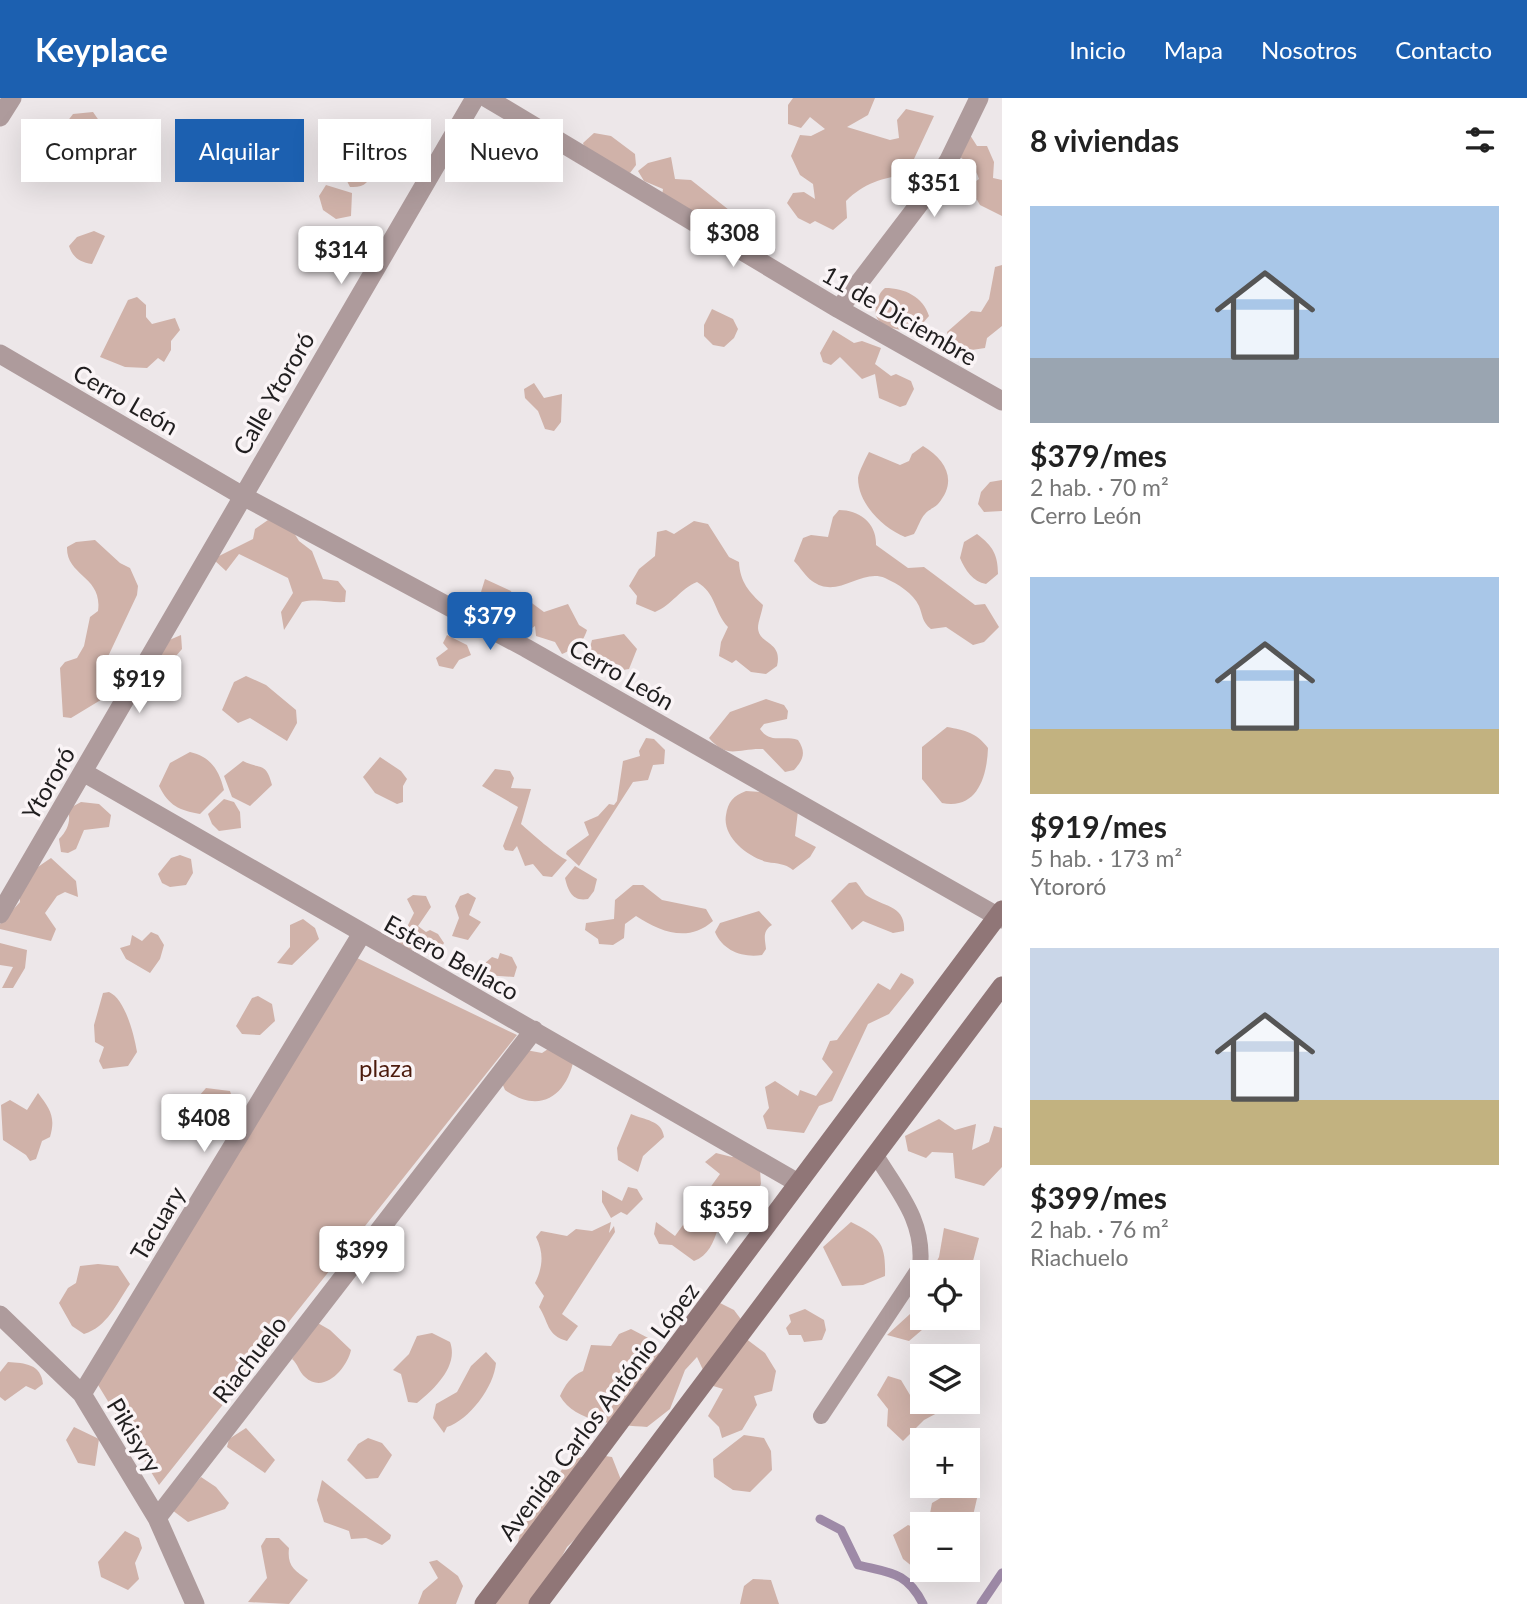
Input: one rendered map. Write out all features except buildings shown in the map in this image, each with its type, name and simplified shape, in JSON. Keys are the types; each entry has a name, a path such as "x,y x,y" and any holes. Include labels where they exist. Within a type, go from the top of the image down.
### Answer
{"main road":[{"name":"Avenida Carlos António López","path":"484,1604 1001,915"},
{"path":"538,1604 1002,986"}],"street":[{"path":"0,117 12,98"},
{"name":"Calle Ytororó","path":"241,495 475,98"},
{"name":"11 de Diciembre","path":"487,98 839,309 1002,401"},
{"path":"839,309 926,195 949,160 979,98"},
{"name":"Cerro León","path":"0,354 241,495 538,655 1001,915"},
{"name":"Ytororó","path":"0,914 241,495"},
{"name":"Estero Bellaco","path":"83,772 361,935 534,1030 798,1183"},
{"name":"Tacuary","path":"82,1394 361,935"},
{"name":"Riachuelo","path":"157,1518 534,1030"},
{"name":"Pikisyry","path":"0,1315 82,1394 157,1518 195,1604"}],"lane":[{"path":"821,1416 920,1267 923,1244 915,1220 875,1154"}],"green space":[{"path":"793,98 875,98 868,115 847,127 890,140 899,138 897,120 906,109 934,116 907,174 874,182 853,195 846,201 847,218 833,230 815,221 810,224 798,218 787,203 793,193 804,192 815,199 813,184 800,175 791,156 800,135 811,136 825,129 810,117 801,128 788,124 788,105"},
{"path":"93,112 98,119 69,119 73,114"},
{"path":"594,133 611,136 635,154 636,165 630,173 585,149 583,143"},
{"path":"970,135 977,146 987,146 994,162 993,178 1002,180 1002,216 980,205 969,186 979,179 978,175 971,165 958,156"},
{"path":"671,157 675,179 691,180 743,221 733,231 716,232 662,195 663,189 644,181 638,171 648,163"},
{"path":"348,182 367,182 363,185 350,187"},
{"path":"326,185 352,193 351,216 336,219 323,210 319,196"},
{"path":"94,231 105,236 92,264 78,259 69,246 77,237"},
{"path":"1002,265 1002,326 987,338 985,348 965,351 950,344 947,332 971,311 981,312 989,299 995,267"},
{"path":"885,288 912,295 926,309 929,316 915,332 886,326 877,318 878,298"},
{"path":"137,297 146,305 146,317 152,324 175,318 180,330 171,341 171,350 164,362 158,358 147,368 125,367 100,357 128,300"},
{"path":"712,309 733,319 738,329 734,338 724,347 713,345 704,336 704,325"},
{"path":"833,330 854,343 862,341 881,348 875,364 891,376 896,374 911,381 914,389 906,405 900,407 879,398 875,374 862,379 840,357 831,365 823,362 820,353"},
{"path":"534,383 544,398 562,394 561,422 554,431 545,429 538,411 525,398 524,389"},
{"path":"923,446 943,464 947,472 947,487 938,504 923,516 914,534 905,537 888,528 873,514 862,497 858,478 869,452 900,465 909,461 912,454"},
{"path":"1002,480 1002,511 984,512 978,504 981,492 990,482"},
{"path":"839,510 853,512 865,519 876,537 876,545 908,568 924,567 975,605 985,604 999,627 984,642 973,645 946,627 931,629 924,621 913,597 885,578 867,577 831,587 812,581 794,561 803,538 811,535 828,537 833,517"},
{"path":"268,520 291,528 299,541 312,551 323,579 338,581 346,591 345,602 302,602 284,630 281,612 293,593 288,578 239,554 226,571 213,559 253,539 255,529"},
{"path":"694,521 708,524 729,557 739,562 746,586 763,605 759,633 774,647 778,658 777,666 766,674 751,672 736,660 732,663 719,656 721,642 728,627 708,592 697,582 655,612 636,604 637,596 629,586 639,569 655,556 657,532 666,530 674,534"},
{"path":"977,534 994,551 997,561 998,574 986,584 970,575 960,558 964,542"},
{"path":"95,540 120,563 130,568 138,586 137,595 104,665 104,698 71,718 63,717 60,668 65,662 77,658 84,646 90,617 98,611 95,590 72,564 67,547 76,542"},
{"path":"485,579 511,591 517,608 525,598 544,612 568,604 579,625 587,630 581,643 562,654 555,642 536,636 535,626 526,632 510,619 509,609 501,603 488,602 481,592"},
{"path":"624,634 637,649 629,669 606,669 596,664 588,655 592,640"},
{"path":"181,635 182,649 170,663 175,683 168,690 155,683 148,666 160,644"},
{"path":"447,635 467,645 471,655 459,660 453,669 439,666 436,658 448,649 443,643"},
{"path":"246,676 266,685 296,710 297,723 287,741 250,718 238,723 222,710 234,682"},
{"path":"766,699 784,705 788,711 787,719 764,724 760,729 773,738 798,740 803,755 794,770 785,772 763,749 728,751 709,738 730,712"},
{"path":"947,727 970,733 988,748 985,770 978,789 964,801 954,804 942,803 922,779 922,747"},
{"path":"646,738 654,739 665,750 664,764 653,765 648,780 633,782 579,866 566,854 567,851 589,835 584,822 598,816 609,804 614,805 617,801 623,761 640,756 639,751"},
{"path":"190,752 213,765 224,790 200,814 175,806 159,786 170,763"},
{"path":"380,757 401,771 407,779 403,786 403,802 397,804 375,793 363,777"},
{"path":"243,761 265,769 272,785 250,806 232,797 224,776"},
{"path":"495,769 510,771 514,778 511,788 531,789 521,824 567,860 552,877 543,876 533,864 525,866 517,846 513,851 505,850 503,846 518,807 482,786"},
{"path":"746,791 761,792 798,811 795,836 816,847 810,857 793,870 752,856 738,845 728,831 726,815 732,800"},
{"path":"224,799 234,802 240,812 241,828 219,831 212,824 208,814"},
{"path":"81,802 99,804 111,815 109,827 84,830 76,849 68,853 61,852 59,839 68,825 68,809"},
{"path":"180,855 191,859 193,873 186,885 170,887 162,883 158,874 171,858"},
{"path":"51,858 76,881 78,897 65,892 57,896 45,913 56,929 51,941 0,929 0,924 20,902 24,881"},
{"path":"575,866 597,879 594,891 588,899 574,897 568,887 565,878"},
{"path":"856,882 866,895 897,911 904,922 904,931 893,933 863,921 852,930 831,901 849,883"},
{"path":"633,885 643,885 662,900 706,909 713,921 694,932 674,933 655,927 636,916 625,924 624,938 613,945 599,944 598,939 585,930 586,923 614,919 615,900"},
{"path":"468,893 476,898 469,915 481,922 468,940 452,936 459,918 455,906 460,896"},
{"path":"413,895 426,896 431,907 418,926 426,932 430,930 438,934 444,943 436,957 399,946 396,936 403,935 414,913 407,899"},
{"path":"759,911 772,925 765,933 766,949 762,955 741,954 723,944 715,932 720,923"},
{"path":"303,919 315,928 319,939 292,965 277,963 290,947 290,925"},
{"path":"151,932 158,935 164,945 160,959 150,973 126,959 120,948 130,945 132,935 142,941"},
{"path":"0,943 27,950 25,968 13,988 2,988 13,967 0,965"},
{"path":"500,953 512,957 517,967 514,977 484,975 484,964 492,957 498,959"},
{"name":"plaza","path":"357,958 517,1035 159,1485 95,1380"},
{"path":"901,973 913,979 914,983 889,1014 868,1024 832,1101 819,1106 804,1133 767,1129 763,1116 769,1108 765,1087 775,1081 798,1096 800,1090 816,1096 833,1072 822,1059 830,1041 837,1040 878,983 890,990"},
{"path":"109,992 124,1009 137,1052 128,1066 103,1069 99,1061 104,1047 95,1042 94,1025 103,993"},
{"path":"258,996 272,1004 275,1021 260,1035 242,1034 236,1026 252,998"},
{"path":"548,1049 575,1053 567,1080 560,1090 542,1101 531,1101 518,1098 505,1090 499,1076 526,1050 542,1053"},
{"path":"206,1088 230,1091 235,1107 200,1137 182,1139 172,1136 169,1126 183,1111 198,1112 199,1096"},
{"path":"38,1093 51,1113 52,1130 50,1137 42,1141 36,1159 30,1161 26,1155 3,1140 1,1105 10,1100 27,1110"},
{"path":"631,1114 652,1121 663,1131 664,1137 643,1156 638,1172 618,1160 617,1148"},
{"path":"939,1119 955,1130 976,1124 972,1150 989,1142 994,1126 1002,1128 1002,1167 984,1186 955,1178 953,1153 932,1152 926,1158 908,1151 905,1136"},
{"path":"716,1153 732,1157 740,1153 760,1170 761,1184 743,1222 718,1228 710,1248 694,1261 672,1245 659,1244 654,1234 656,1222 675,1236 720,1174 705,1162"},
{"path":"628,1187 637,1189 643,1199 627,1215 621,1212 611,1218 602,1202 602,1190 622,1201"},
{"path":"611,1222 609,1233 614,1226 615,1232 562,1314 578,1326 567,1341 552,1332 539,1307 544,1296 535,1283 541,1260 536,1237 541,1231 567,1236 576,1229 592,1231"},
{"path":"851,1222 869,1232 879,1242 884,1256 885,1276 863,1285 842,1286 823,1247"},
{"path":"944,1228 979,1238 973,1260 937,1260"},
{"path":"80,1266 118,1266 130,1284 105,1320 84,1334 72,1326 59,1303 68,1288 76,1283"},
{"path":"716,1301 734,1310 743,1322 741,1335 765,1353 776,1371 772,1391 754,1396 757,1405 742,1430 722,1438 719,1427 708,1416 723,1389 710,1385 697,1357 685,1370 670,1409 647,1427 587,1417 567,1405 560,1396 569,1381 583,1371 591,1345 611,1346 619,1334 631,1329 652,1340 659,1354"},
{"path":"805,1309 824,1320 826,1330 822,1340 804,1342 801,1335 789,1335 786,1328 791,1322 789,1315"},
{"path":"910,1314 910,1330 922,1330 909,1341 887,1335"},
{"path":"316,1322 330,1330 351,1350 340,1371 320,1383 305,1377 292,1359"},
{"path":"432,1333 450,1342 451,1360 431,1391 417,1403 408,1402 401,1374 393,1370 409,1354 417,1336"},
{"path":"486,1352 496,1363 491,1382 472,1410 447,1427 444,1433 433,1418 436,1404 457,1392 471,1366"},
{"path":"8,1362 26,1364 36,1369 43,1384 35,1390 26,1386 5,1401 0,1397 0,1372"},
{"path":"888,1376 901,1380 910,1395 910,1414 935,1414 916,1428 910,1428 910,1434 903,1441 887,1426 888,1409 877,1395"},
{"path":"74,1427 99,1439 95,1466 78,1463 66,1440"},
{"path":"246,1428 275,1460 265,1473 227,1447 229,1439"},
{"path":"744,1435 764,1438 771,1451 772,1470 750,1492 733,1490 714,1477 713,1459"},
{"path":"368,1438 382,1443 392,1455 378,1478 366,1479 347,1460 358,1444"},
{"path":"592,1454 612,1457 625,1490 567,1547 536,1604 475,1604 515,1555 522,1525 568,1461"},
{"path":"201,1477 216,1487 229,1503 225,1509 188,1522 172,1510"},
{"path":"322,1480 391,1535 390,1539 382,1545 366,1538 351,1539 349,1531 324,1522 317,1500"},
{"path":"941,1498 977,1498 974,1512 930,1512 932,1503"},
{"path":"910,1526 910,1565 903,1559 893,1535"},
{"path":"125,1531 139,1538 142,1548 135,1563 139,1579 128,1590 101,1577 98,1562"},
{"path":"266,1538 279,1538 289,1548 292,1567 308,1580 289,1604 248,1602 267,1578 261,1546"},
{"path":"437,1560 458,1576 463,1586 456,1604 418,1604 423,1591 438,1578 429,1562"},
{"path":"753,1579 771,1580 779,1604 740,1604 744,1586"}],"waterway":[{"path":"820,1519 841,1530 858,1565 889,1572 904,1580 917,1593 923,1604"},
{"path":"981,1604 1002,1573"}]}
